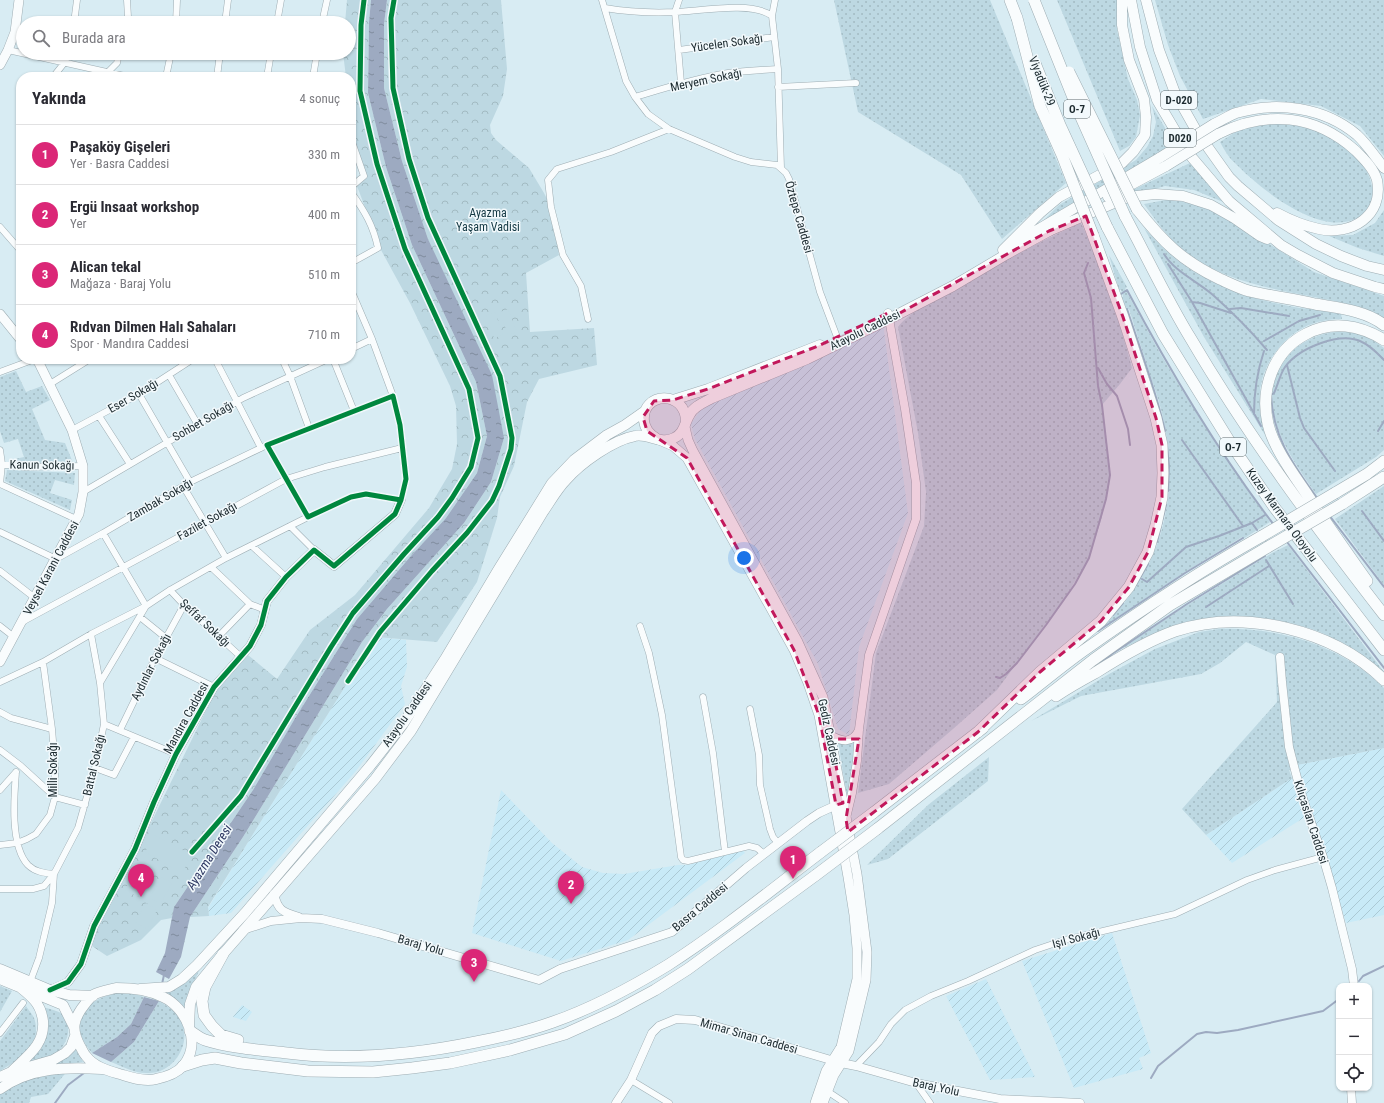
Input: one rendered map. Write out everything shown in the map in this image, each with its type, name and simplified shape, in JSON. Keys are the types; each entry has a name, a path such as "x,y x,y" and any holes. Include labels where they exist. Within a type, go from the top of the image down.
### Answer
{"highway":[{"name":"Viyadük-29","path":"1010,0 1060,125 1107,227"},
{"name":"Viyadük-29","path":"1034,0 1080,115 1125,216"},
{"path":"1038,12 1092,116 1137,210 1153,230 1172,249 1201,270 1248,290 1361,313 1384,325"},
{"path":"978,732 1040,672 1101,621 1129,587 1148,552 1162,497 1162,445 1156,418 1123,316 1093,235 1062,155 1040,106 1017,18"},
{"name":"Kuzey Marmara Otoyolu","path":"1125,216 1190,339 1238,414 1282,481 1328,544 1384,615"},
{"name":"Kuzey Marmara Otoyolu","path":"1107,227 1163,334 1233,447 1300,542 1384,650"},
{"path":"1384,340 1359,327 1340,325 1324,327 1302,336 1288,347 1275,364 1266,390 1265,408 1268,425 1288,467 1384,606"},
{"path":"190,1028 204,1040 243,1048 311,1056 344,1058 376,1057 452,1047 504,1036 553,1022 594,1005 667,965 698,944 873,813 1102,638 1212,564 1367,474 1384,461"},
{"path":"183,1066 215,1058 241,1063 316,1071 373,1072 412,1068 450,1063 510,1050 565,1034 616,1011 655,990 719,948 877,829 1093,660 1163,610 1384,478"},
{"path":"968,757 1058,694 1123,656 1157,638 1176,631 1203,625 1223,623 1256,623 1306,634 1330,643 1350,653 1372,668 1384,680"},
{"path":"223,954 205,987 202,1001 204,1015 212,1026 221,1035 247,1043 311,1056"}],"main road":[{"path":"17,16 19,0"},
{"path":"1003,250 1040,213 1059,197 1122,164 1133,152 1145,134 1146,117 1144,99 1129,60 1122,25 1122,0"},
{"name":"D020","path":"1131,0 1140,47 1157,100 1189,154 1229,201 1281,245 1333,273 1375,288 1384,289"},
{"name":"D-020","path":"1146,0 1159,50 1175,93 1197,132 1229,177 1238,186"},
{"path":"0,64 8,50 15,32 16,24"},
{"path":"1049,231 1164,161 1214,124 1234,114 1254,109 1294,108 1313,111 1331,118 1358,136 1384,168"},
{"path":"1003,250 1164,161 1232,127 1260,119 1288,119 1312,124 1343,139 1363,157 1372,169 1377,180 1378,192 1376,204 1366,220 1357,225 1346,228 1320,230 1298,223 1278,213 1238,186"},
{"path":"1238,186 1278,220 1316,244 1340,256 1367,266 1384,270"},
{"path":"1049,231 1128,197 1155,194 1183,196 1211,205 1234,218 1260,236 1281,245"},
{"name":"Atayolu Caddesi","path":"140,989 169,986 182,979 197,965 245,913 370,766 403,724 445,659 552,483 574,460 601,439 645,411 649,405 660,398 673,400 708,389 818,346 888,316 953,286 1049,231"},
{"name":"Atayolu Caddesi","path":"190,1028 190,1004 196,987 243,930 375,779 411,731 539,519 566,480 589,459 617,442 635,436 646,436 670,440 676,438 682,433 689,414 693,409 712,398 807,359 942,287 1003,250"},
{"path":"1,318 16,334"},
{"name":"Veysel Karani Caddesi","path":"0,662 79,514 83,492 84,466 72,430 40,364"},
{"path":"673,400 683,408 686,414 685,427"},
{"path":"645,411 643,417 644,424 647,431 657,439"},
{"name":"Gediz Caddesi","path":"685,427 688,440 693,451 798,642 823,698 830,735 858,948 857,979 836,1062"},
{"name":"Gediz Caddesi","path":"657,439 673,446 687,458 794,650 808,683 819,715 839,804 846,819 857,874 867,952 866,980 849,1051 836,1062"},
{"path":"0,969 63,1005 75,1032 84,1054 102,1068 135,1079 153,1080 172,1074 183,1066 189,1057 191,1044 190,1028 182,1011 164,997 140,989 116,988 102,991 93,996 80,1011 75,1032 71,1047 65,1054 53,1060 0,1077"},
{"path":"0,979 69,995 93,996"},
{"path":"12,1072 36,1047 42,1038 42,1013 26,985"},
{"path":"823,1103 834,1075 836,1062"},
{"path":"815,1103 826,1071 836,1062"},
{"path":"0,1089 14,1081 54,1068 102,1068"}],"street":[{"path":"75,16 78,0"},
{"path":"127,0 128,16"},
{"path":"176,16 177,0"},
{"path":"226,16 228,0"},
{"path":"278,16 281,0"},
{"path":"323,16 326,0"},
{"path":"602,0 626,80 635,97 648,114 670,129 735,157 751,162 771,164 781,168"},
{"path":"678,0 675,12 681,83"},
{"name":"Öztepe Caddesi","path":"775,0 772,16 778,70 781,168 789,179 820,292 837,337"},
{"path":"605,8 675,12 740,8 760,10 767,12 772,16"},
{"name":"Yücelen Sokağı","path":"679,50 774,37"},
{"path":"8,50 16,52"},
{"path":"56,60 108,72 117,64 118,60"},
{"path":"167,72 170,60"},
{"path":"218,72 219,60"},
{"path":"268,72 270,60"},
{"path":"314,72 316,60"},
{"path":"57,72 66,62"},
{"name":"Meryem Sokağı","path":"635,97 681,83 728,73 778,70"},
{"path":"778,87 856,83"},
{"path":"588,320 581,286 563,255 551,207 548,180 557,169 611,152 670,129"},
{"path":"356,153 364,176 356,183"},
{"path":"356,199 366,213 375,234 378,248 356,260"},
{"path":"0,227 16,245"},
{"path":"290,526 314,550 334,566 395,514 401,500 406,479 400,425 393,396 372,339 356,302"},
{"path":"846,819 857,761 859,730 869,655 916,519 916,484 905,409 888,316"},
{"path":"356,347 372,339"},
{"path":"0,372 22,364"},
{"path":"50,384 82,364"},
{"name":"Eser Sokağı","path":"72,430 139,394 185,364"},
{"path":"217,364 261,448"},
{"path":"284,364 309,428"},
{"name":"Sohbet Sokağı","path":"83,492 236,402 317,364"},
{"path":"335,364 354,411"},
{"path":"169,375 198,425"},
{"path":"139,394 190,482"},
{"name":"Zambak Sokağı","path":"56,559 190,482 267,445 393,396"},
{"path":"99,416 130,464"},
{"path":"267,445 308,517"},
{"name":"Fazilet Sokağı","path":"22,622 204,522 286,479 325,467 402,448"},
{"path":"0,450 0,484 76,519"},
{"name":"Kanun Sokağı","path":"1,464 25,467 84,466"},
{"path":"183,486 226,558"},
{"path":"0,682 43,662 91,634 146,606 170,590 226,558 351,497 366,494 401,500"},
{"path":"0,532 56,559"},
{"path":"103,533 146,606"},
{"path":"252,546 286,577"},
{"name":"Mandıra Caddesi","path":"50,990 68,982 81,964 94,926 135,849 176,754 214,687 250,646 261,625 267,601 286,577 314,550"},
{"path":"211,567 250,604 265,610"},
{"path":"0,571 35,598"},
{"name":"Şeffaf Sokağı","path":"170,590 184,605 240,656"},
{"path":"218,637 250,604"},
{"name":"Aydınlar Sokağı","path":"120,730 155,658 184,605"},
{"path":"100,683 146,606"},
{"path":"140,617 166,638"},
{"path":"0,626 14,637"},
{"path":"640,626 648,653 662,715 681,857 683,860 688,861 749,846 757,848 764,854"},
{"name":"Battal Sokağı","path":"0,889 33,889 44,886 54,874 78,828 95,768 104,724 100,683 91,634"},
{"name":"Kılıçaslan Caddesi","path":"1280,657 1289,747 1301,793 1332,888 1352,969 1354,983"},
{"path":"155,658 214,687"},
{"name":"Milli Sokağı","path":"18,843 36,834 50,814 55,797 52,729 43,662"},
{"path":"703,697 712,753 724,852"},
{"path":"750,709 759,755 760,785 770,829 778,844"},
{"path":"0,712 11,718 52,729"},
{"path":"104,724 176,754"},
{"path":"830,735 840,740 851,740 859,730"},
{"path":"95,768 114,775 134,737"},
{"path":"0,750 21,766 55,797 85,805"},
{"path":"0,790 21,766"},
{"path":"16,772 14,811 18,843 22,856 29,865 39,872 54,874 52,903 39,958 26,985"},
{"name":"Basra Caddesi","path":"539,980 560,969 672,932 764,854 819,813 839,804"},
{"path":"0,844 18,843"},
{"name":"Işıl Sokağı","path":"856,1066 879,1042 891,1024 905,1010 931,996 968,981 1035,950 1065,940 1174,914 1247,880 1275,870 1323,857"},
{"name":"Baraj Yolu","path":"274,894 277,905 283,912 301,918"},
{"name":"Baraj Yolu","path":"243,930 271,921 301,918 322,919 378,933 539,980"},
{"path":"0,1032 23,1003"},
{"name":"Mimar Sinan Caddesi","path":"616,1103 631,1080 652,1033 659,1026 676,1019 695,1020 836,1062"},
{"name":"Baraj Yolu","path":"836,1062 856,1066 916,1083 1000,1099 1080,1103"},
{"path":"631,1080 666,1102"},
{"path":"916,1083 930,1103"},
{"path":"827,1091 845,1103"},
{"path":"1351,1091 1352,1103"}],"highlighted area":[{"path":"1086,216 1123,317 1156,418 1162,445 1162,497 1148,552 1129,587 1101,621 1040,672 978,732 848,832 846,819 859,739 831,739 843,803 836,805 819,715 794,650 687,458 647,431 643,417 654,401 673,400 708,389 818,346 888,313 889,319 1049,231"}],"shaded area":[{"path":"883,323 908,513 859,647 849,735 838,729 818,664 695,439 691,424 704,405"},
{"path":"376,637 406,640 407,667 401,686 405,704 356,771 231,913 209,916 208,908"},
{"path":"1384,748 1384,915 1346,923 1297,765"},
{"path":"1292,778 1305,817 1232,863 1206,835"},
{"path":"501,790 552,843 582,867 603,873 624,874 678,865 688,865 743,850 745,853 628,940 561,961 472,933"},
{"path":"1112,933 1151,1053 1139,1058 1143,1069 1074,1088 1022,961"},
{"path":"986,979 1035,1077 990,1080 946,996"},
{"path":"242,1005 252,1012 246,1021 233,1017"}],"green space":[{"path":"347,0 371,0 369,22 368,93 386,167 412,245 476,382 487,436 477,473 446,518 410,557 357,619 294,720 253,790 174,907 172,918 161,920 141,940 107,956 92,946 99,922 146,833 216,690 248,655 277,679 310,630 355,595 429,508 452,469 457,444 456,406 450,386 410,303 381,250 357,186 367,178 356,147 356,72 345,72 344,60 356,60 356,16 346,16"},
{"name":"Ayazma Yaşam Vadisi","path":"387,0 501,0 507,69 503,96 490,125 491,133 496,140 529,168 544,193 551,207 559,255 526,273 530,332 594,328 597,365 539,379 527,402 514,466 500,497 497,518 477,582 437,642 376,637 208,907 209,916 190,917 243,837 362,642 387,609 464,523 491,482 504,438 428,239 402,161 384,88 384,24"},
{"path":"834,0 990,0 1066,183 1002,239 961,175 858,112"},
{"path":"1057,0 1117,0 1117,30 1128,79 1137,100 1140,115 1136,137 1129,146 1120,151"},
{"path":"1155,0 1384,0 1384,156 1360,126 1321,106 1261,99 1203,119 1180,76 1168,45"},
{"path":"1152,106 1174,143 1040,224 1059,205 1136,160 1147,147 1153,136 1156,122"},
{"path":"1267,120 1291,120 1306,125 1342,143 1352,152 1368,173 1372,186 1371,202 1367,211 1352,220 1334,222 1316,218 1296,210 1278,199 1246,173 1230,158 1220,142 1240,129"},
{"path":"1190,163 1228,204 1194,190 1165,186 1105,203"},
{"path":"1171,199 1201,206 1226,217 1314,272 1384,296 1384,318 1359,307 1261,286 1211,268 1195,259 1170,238 1144,204"},
{"path":"1384,210 1384,256 1358,248 1329,236 1353,235 1375,223"},
{"path":"1081,223 1110,294 1132,368 1102,405 1110,475 1101,520 1089,558 1065,598 997,690 889,784 858,793 876,653 924,526 926,492 918,433 898,327 910,315 933,300 1018,254"},
{"path":"1144,228 1177,260 1189,269 1216,284 1245,295 1274,303 1341,314 1342,319 1322,321 1303,328 1295,333 1287,339 1268,363 1261,382 1260,392 1260,409 1265,435 1204,337"},
{"path":"1109,255 1127,287 1125,289 1186,397 1270,522 1243,539 1242,537 1185,572 1103,627 1124,604 1140,580 1153,555 1162,528 1168,501 1169,473 1167,443 1161,409 1129,309 1126,309 1121,290 1119,290"},
{"path":"508,309 517,332 508,335 500,312"},
{"path":"495,312 503,335 494,338 486,315"},
{"path":"1345,331 1366,337 1384,348 1384,450 1376,457 1316,494 1285,445 1273,410 1273,391 1277,374 1288,356 1300,345 1321,335"},
{"path":"16,371 26,392 42,386 50,400 32,409 45,440 65,443 73,463 21,464 15,459 24,457 18,439 4,443 0,431 0,377"},
{"path":"7,470 75,473 74,485 55,480 50,493 72,500 70,510 5,481"},
{"path":"1384,486 1384,585 1335,519"},
{"path":"1288,545 1384,672 1352,648 1313,629 1269,619 1247,617 1202,619 1173,626 1117,651 1181,609 1272,553"},
{"path":"1219,629 1242,629 1286,635 1329,650 1349,660 1384,688 1384,748 1297,765 1289,770 1292,778 1206,835 1182,809 1277,702 1275,655 1246,642 1220,663 1201,674 1081,696 1031,721 1109,674 1155,649 1199,632"},
{"path":"857,739 848,802 838,742 851,744"},
{"path":"989,757 988,781 888,859 867,865 928,805"},
{"path":"154,835 192,855 182,873 145,852"},
{"path":"140,862 153,869 138,897 125,890"},
{"path":"161,877 172,883 161,903 150,898"},
{"path":"146,903 157,910 147,929 135,922"},
{"path":"200,968 184,1007 166,993 176,989"},
{"path":"0,986 12,991 0,1012"},
{"path":"119,993 134,994 144,997 131,1024 117,1037 92,1053 84,1042 80,1031 79,1022 82,1014 88,1006 96,1001"},
{"path":"159,1001 174,1011 183,1025 183,1044 175,1061 159,1071 149,1073 134,1071 111,1062 134,1042"},
{"path":"35,1005 62,1014 66,1019 68,1031 65,1043 52,1056 41,1060 30,1061 37,1053 43,1040"},
{"path":"26,1006 35,1020 35,1038 29,1050 24,1055 0,1071 0,1041"},
{"path":"74,1047 83,1062 49,1065"},
{"path":"69,1069 48,1094 31,1097 29,1103 0,1103 0,1092 31,1077"}],"water":[{"path":"371,0 387,0 384,24 384,88 402,161 428,239 492,375 504,438 491,482 464,523 387,609 362,642 243,837 190,917 181,957 169,979 156,972 165,953 174,907 253,790 294,720 357,619 410,557 446,518 477,473 487,436 476,382 412,245 386,167 368,93 369,22"},
{"path":"144,997 159,1001 134,1042 111,1062 92,1053 117,1037 131,1024"}],"waterway":[{"path":"1164,254 1174,266 1220,301 1267,350"},
{"path":"996,677 1000,678 1017,663 1075,584 1089,558 1106,499 1110,475 1102,405 1098,386 1091,298 1084,273 1088,263"},
{"path":"1168,264 1192,302 1261,426"},
{"path":"1121,294 1127,290 1160,351 1214,440 1233,469 1274,525"},
{"path":"1192,302 1200,303 1231,313"},
{"path":"1230,309 1241,308 1289,316"},
{"path":"1127,309 1152,385 1165,431"},
{"path":"1264,341 1299,321 1320,315"},
{"path":"1317,498 1292,462 1280,438 1271,395 1274,393 1280,376 1291,360 1320,343 1332,340 1353,339 1362,342 1374,350 1384,360"},
{"path":"1254,414 1256,382 1264,351"},
{"path":"1287,365 1300,418 1304,428 1335,471"},
{"path":"1098,368 1107,384 1117,396 1128,429 1130,445"},
{"path":"1378,431 1384,421"},
{"path":"1182,440 1243,526"},
{"path":"1167,447 1169,466 1168,491"},
{"path":"1157,542 1166,505"},
{"path":"1362,511 1384,541"},
{"path":"1142,579 1147,582 1186,547 1252,523 1265,515"},
{"path":"1329,515 1384,587"},
{"path":"1252,523 1257,530"},
{"path":"1100,628 1098,631 1185,573 1243,538"},
{"path":"1287,542 1384,668"},
{"path":"1111,656 1100,662 1187,604 1265,556"},
{"path":"1266,560 1293,604"},
{"path":"1136,585 1148,564"},
{"path":"1206,607 1269,566"},
{"path":"1113,615 1123,603"},
{"path":"1359,981 1363,976 1384,966"},
{"name":"Ayazma Deresi","path":"162,984 164,975"},
{"path":"1151,1078 1158,1066 1197,1034 1238,1030 1323,1011 1336,1001"},
{"name":"Ayazma Deresi","path":"55,1103 68,1085 84,1073"}],"cycle path":[{"path":"192,852 241,796 353,613 438,517 452,498 471,467 478,438 469,389 405,249 377,164 360,91 361,25 364,0"},
{"path":"348,681 380,632 432,571 467,533 492,501 499,486 511,449 512,438 500,376 428,218 409,159 393,88 391,18 394,0"},
{"path":"50,990 68,982 81,964 94,926 135,849 176,754 214,687 250,646 261,625 267,601 286,577 314,550 334,566 395,514 401,500 406,479 400,425 393,396 267,445 308,517 351,497 366,494 401,500"}],"place":[{"name":"Paşaköy Gişeleri","path":"793,879"},
{"name":"Rıdvan Dilmen Halı Sahaları","path":"141,897"},
{"name":"Ergü Insaat workshop","path":"571,904"},
{"name":"Alican tekal","path":"474,982"}]}
